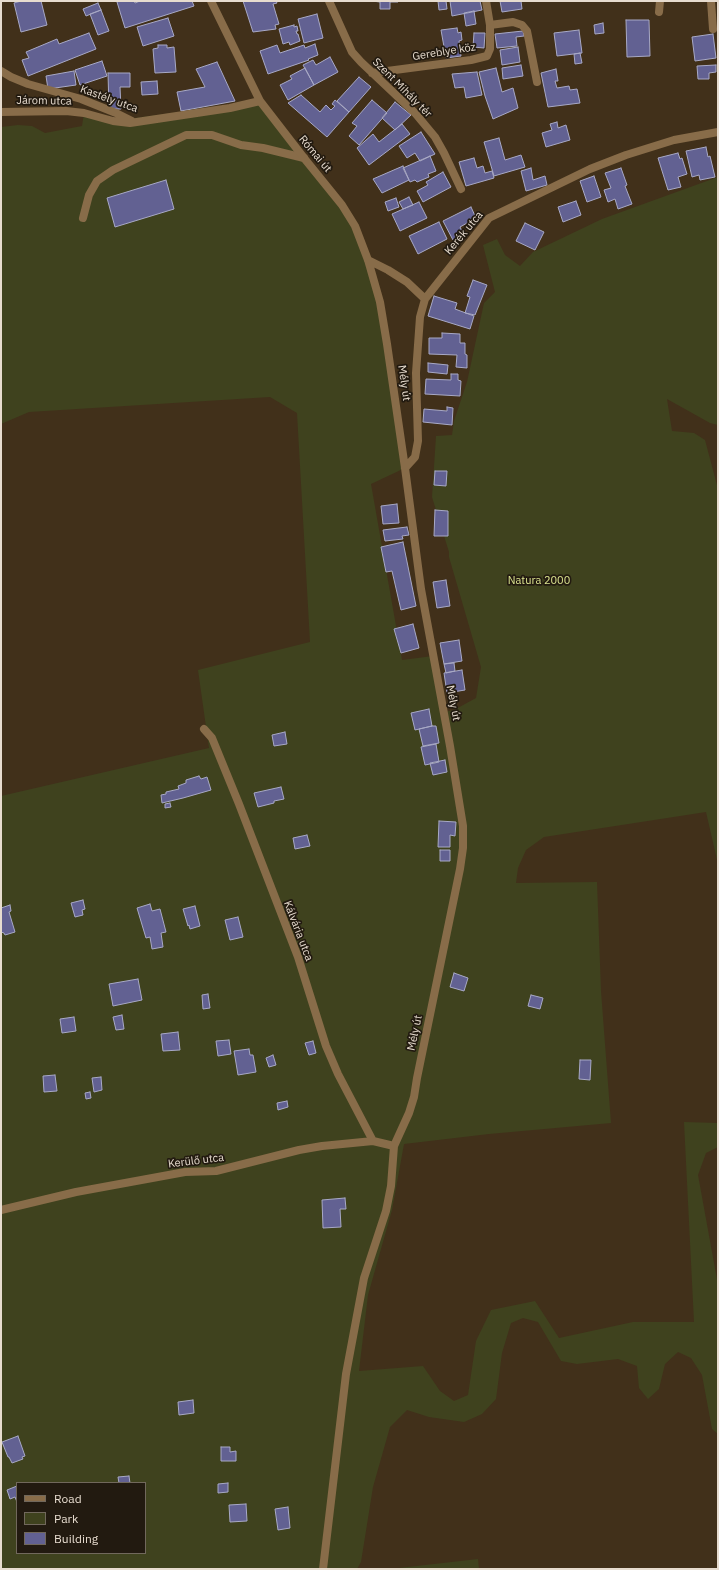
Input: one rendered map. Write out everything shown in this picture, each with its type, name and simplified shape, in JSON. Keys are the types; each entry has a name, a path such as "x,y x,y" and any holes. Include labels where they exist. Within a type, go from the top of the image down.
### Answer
{"street":[{"name":"Római út","path":"211,1 260,101 342,205 355,226 368,260"},
{"name":"Szent Mihály tér","path":"329,1 352,52 372,74 414,113 435,137 461,189"},
{"name":"Gereblye köz","path":"372,74 471,60 487,56 490,49 490,25 486,1"},
{"path":"659,12 660,1"},
{"path":"710,1 713,29"},
{"path":"490,25 513,22 522,25 527,31 537,82"},
{"name":"Kastély utca","path":"1,71 11,78 81,99 135,122 230,108 260,101"},
{"name":"Járom utca","path":"1,112 66,111 84,113 113,121 135,122"},
{"name":"Kerék utca","path":"405,468 415,457 418,441 416,373 420,317 425,299 489,218 590,169 626,155 674,140 718,132"},
{"path":"83,218 88,195 97,181 113,170 186,135 212,136 241,145 263,148 304,158"},
{"path":"368,260 407,282 425,299"},
{"name":"Mély út","path":"323,1569 346,1374 364,1278 386,1210 391,1186 394,1146 414,1097 418,1070 460,869 463,848 463,826 449,739 421,589 405,468 382,316 368,260"},
{"name":"Kálvária utca","path":"204,729 212,738 239,804 298,958 326,1046 338,1074 373,1141"},
{"name":"Kerülő utca","path":"1,1210 76,1192 185,1172 216,1171 299,1150 322,1146 373,1141 394,1146"}],"green space":[{"name":"Natura 2000","path":"260,101 355,226 380,302 405,468 371,484 402,660 433,656 444,712 454,710 476,698 481,667 432,497 436,436 452,435 454,421 467,382 484,303 495,292 483,245 497,239 505,255 520,266 533,252 602,219 718,177 718,425 710,423 667,399 672,431 694,433 705,440 718,489 718,864 706,812 544,837 526,850 518,868 516,883 597,882 601,991 611,1123 489,1134 404,1144 392,1210 368,1295 359,1371 423,1366 440,1391 454,1401 468,1395 476,1341 491,1310 535,1301 559,1338 633,1322 694,1322 684,1122 718,1123 718,1147 706,1153 698,1175 718,1285 718,1434 712,1429 702,1375 691,1358 678,1352 665,1364 659,1389 648,1399 639,1388 637,1366 618,1359 577,1364 561,1361 538,1322 523,1318 511,1323 502,1353 496,1399 482,1414 464,1422 429,1417 407,1410 390,1427 373,1487 361,1562 357,1569 1,1569 1,796 209,748 198,670 310,642 297,413 270,397 29,412 1,424 1,127 18,125 32,126 45,133 82,126 84,113 113,121"},
{"path":"478,1559 479,1569 390,1569"}],"building":[{"path":"21,1 41,1 47,25 21,32 14,3"},
{"path":"134,1 135,3 140,1 192,1 194,6 125,28 117,2"},
{"path":"243,1 276,1 277,3 273,4 279,24 275,25 276,29 253,32"},
{"path":"372,1 398,2 390,2 390,9 380,9 380,2"},
{"path":"438,1 446,1 447,9 439,10"},
{"path":"450,1 480,1 482,10 452,16"},
{"path":"500,1 521,1 522,9 502,12"},
{"path":"98,3 101,10 86,16 83,9"},
{"path":"101,10 109,31 98,35 90,14"},
{"path":"474,11 476,24 466,26 464,13"},
{"path":"317,14 323,38 304,43 298,19"},
{"path":"168,18 174,36 143,46 137,27"},
{"path":"626,20 649,20 650,56 627,57"},
{"path":"603,23 604,33 595,34 594,25"},
{"path":"294,25 294,27 297,26 298,31 296,31 300,41 290,45 289,42 283,44 279,29"},
{"path":"457,28 458,33 461,32 462,40 459,41 461,56 446,58 441,30"},
{"path":"579,30 582,53 557,56 554,33"},
{"path":"523,31 524,36 516,37 517,46 497,48 495,34"},
{"path":"89,33 96,49 28,76 22,60 29,58 26,52 57,39 59,44"},
{"path":"474,33 485,33 484,48 473,47"},
{"path":"713,34 716,58 695,61 692,37"},
{"path":"315,44 318,55 308,59 309,60 268,74 260,51 277,45 280,53 304,45 305,48"},
{"path":"158,45 167,45 167,48 174,47 176,72 155,73 153,49 158,48"},
{"path":"518,47 520,62 502,65 500,50"},
{"path":"580,53 582,63 575,64 574,54"},
{"path":"330,57 338,72 314,85 303,65 313,60 316,65"},
{"path":"102,61 107,76 80,85 75,70"},
{"path":"217,62 235,101 181,111 177,92 205,87 196,69"},
{"path":"521,65 523,76 503,79 502,68"},
{"path":"716,65 716,72 709,73 709,79 698,79 697,66"},
{"path":"305,68 314,85 288,100 280,85 292,79 290,76"},
{"path":"496,68 502,92 513,88 518,108 493,119 479,72"},
{"path":"556,69 558,81 555,81 557,88 569,86 570,90 577,89 580,103 548,107 541,73"},
{"path":"74,71 76,85 48,89 46,76"},
{"path":"477,72 482,95 466,98 464,87 455,88 452,74"},
{"path":"108,73 130,73 130,87 120,87 121,109 109,109"},
{"path":"359,77 371,87 349,112 337,101"},
{"path":"157,81 158,94 142,95 141,82"},
{"path":"301,95 320,112 326,105 331,110 335,106 332,104 335,100 349,112 327,137 288,103"},
{"path":"372,100 387,113 359,145 349,136 357,126 352,123"},
{"path":"395,102 411,115 395,130 382,118"},
{"path":"557,122 558,128 566,125 570,140 546,147 542,133 552,130 550,124"},
{"path":"402,124 410,134 369,165 357,148 373,134 379,142"},
{"path":"421,132 435,154 420,161 415,153 407,158 399,146"},
{"path":"499,138 505,160 521,155 525,167 494,176 484,142"},
{"path":"706,147 708,157 710,156 715,177 700,180 699,175 692,177 686,151"},
{"path":"678,153 680,159 682,158 687,174 678,177 681,187 668,190 658,158"},
{"path":"430,156 436,171 428,174 429,177 417,182 415,180 410,182 403,168"},
{"path":"474,158 477,168 483,166 485,173 492,171 494,178 466,186 459,162"},
{"path":"403,166 409,180 382,193 373,179"},
{"path":"531,168 533,180 545,176 547,185 526,191 521,171"},
{"path":"621,168 627,185 625,186 632,204 618,209 615,199 608,202 604,190 611,188 605,173"},
{"path":"443,172 451,187 423,202 417,191 428,185 426,182"},
{"path":"594,176 601,197 587,202 580,181"},
{"path":"166,180 174,209 115,227 107,198"},
{"path":"409,197 413,205 403,209 399,202"},
{"path":"396,198 399,207 388,211 385,202"},
{"path":"576,201 581,215 563,222 558,207"},
{"path":"419,202 427,218 400,231 392,214"},
{"path":"471,207 476,218 460,227 464,235 453,240 443,221"},
{"path":"439,222 447,239 418,254 409,236"},
{"path":"525,223 544,232 535,250 516,241"},
{"path":"473,280 487,285 475,315 465,313 470,297 467,296"},
{"path":"434,296 457,303 455,309 474,316 470,329 428,316"},
{"path":"442,333 460,334 460,343 465,343 467,368 456,367 457,355 429,354 429,338 442,338"},
{"path":"428,363 448,365 447,374 428,372"},
{"path":"451,374 458,374 458,380 461,381 460,396 425,394 426,379 451,380"},
{"path":"447,407 453,408 452,425 423,422 424,409 447,411"},
{"path":"435,471 447,471 446,486 434,485"},
{"path":"397,504 399,523 383,524 381,506"},
{"path":"435,510 448,511 448,536 434,536"},
{"path":"407,527 409,535 402,536 403,539 385,541 383,530"},
{"path":"403,542 416,606 401,610 392,571 386,572 381,547"},
{"path":"446,580 450,606 437,608 433,582"},
{"path":"413,624 419,648 401,653 394,629"},
{"path":"459,640 462,661 444,664 440,643"},
{"path":"454,663 455,671 446,673 444,664"},
{"path":"462,670 465,690 447,693 444,673"},
{"path":"429,709 432,726 415,730 411,713"},
{"path":"436,726 439,743 423,746 419,729"},
{"path":"285,732 287,744 274,746 272,735"},
{"path":"436,744 439,762 425,765 421,747"},
{"path":"445,760 447,772 433,775 430,763"},
{"path":"199,776 201,779 207,777 211,790 162,803 161,795 166,794 166,792 179,789 178,786 186,783 186,780"},
{"path":"281,787 284,799 258,807 254,793"},
{"path":"170,803 171,807 165,808 165,804"},
{"path":"439,821 456,822 455,836 450,835 450,847 438,847"},
{"path":"307,835 310,846 295,849 293,838"},
{"path":"440,850 450,850 450,861 440,861"},
{"path":"83,900 85,909 82,910 83,915 75,917 71,903"},
{"path":"150,904 152,911 160,909 166,932 161,933 163,947 152,949 150,937 146,938 137,908"},
{"path":"10,905 11,911 9,912 15,932 5,935 1,932 1,908"},
{"path":"195,906 200,926 190,929 183,909"},
{"path":"238,917 243,937 230,940 225,920"},
{"path":"454,973 468,978 464,991 450,987"},
{"path":"138,979 142,1000 113,1006 109,984"},
{"path":"208,994 210,1008 203,1009 202,995"},
{"path":"531,995 543,998 540,1009 528,1006"},
{"path":"122,1015 124,1029 116,1030 113,1017"},
{"path":"74,1017 76,1031 62,1033 60,1019"},
{"path":"178,1032 180,1050 163,1051 161,1034"},
{"path":"229,1040 231,1054 218,1056 216,1041"},
{"path":"313,1041 316,1053 309,1055 305,1043"},
{"path":"249,1049 250,1055 253,1055 256,1072 238,1075 234,1051"},
{"path":"273,1055 276,1065 269,1067 266,1058"},
{"path":"580,1060 591,1060 590,1080 579,1079"},
{"path":"55,1075 57,1091 44,1092 43,1076"},
{"path":"101,1077 102,1090 94,1092 92,1078"},
{"path":"90,1092 91,1098 86,1099 85,1093"},
{"path":"287,1101 288,1107 278,1110 277,1103"},
{"path":"345,1198 346,1209 340,1209 341,1227 323,1228 322,1200"},
{"path":"193,1400 194,1413 179,1415 178,1402"},
{"path":"18,1436 25,1456 22,1457 23,1459 12,1463 2,1442"},
{"path":"221,1447 230,1447 230,1452 236,1451 236,1461 221,1461"},
{"path":"129,1476 130,1482 119,1482 118,1477"},
{"path":"228,1483 228,1492 218,1493 218,1484"},
{"path":"16,1486 16,1500 15,1497 10,1499 7,1490"},
{"path":"246,1504 247,1521 230,1522 229,1505"},
{"path":"288,1507 290,1528 278,1530 275,1509"}]}
